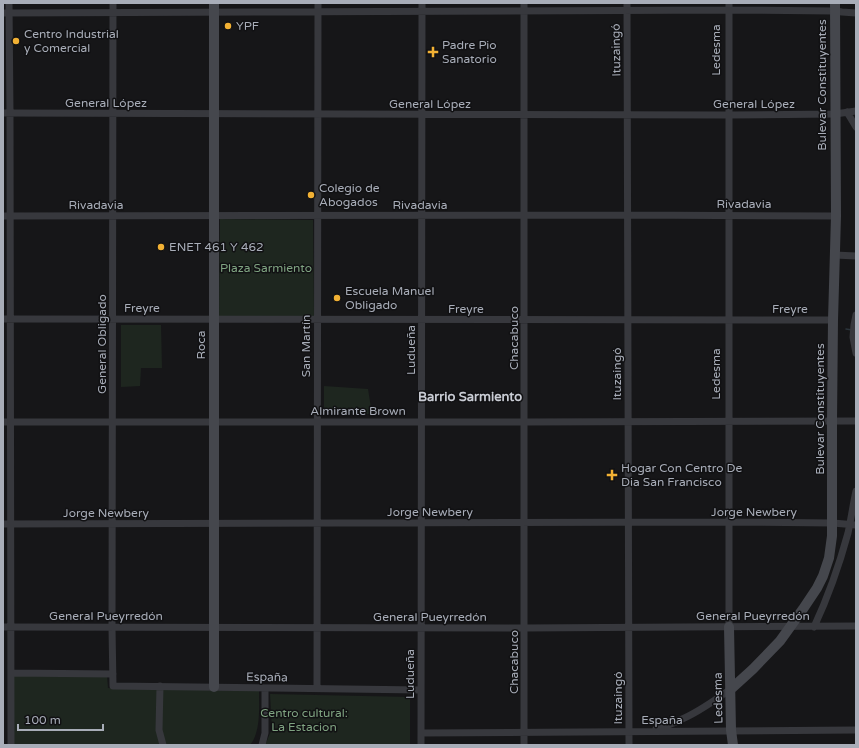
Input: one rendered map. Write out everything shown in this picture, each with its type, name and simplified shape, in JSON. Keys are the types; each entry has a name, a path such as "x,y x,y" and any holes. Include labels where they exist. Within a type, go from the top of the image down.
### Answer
{"street":[{"path":"9,3 6,13 6,113 7,422 11,524 11,745"},
{"name":"General Obligado","path":"113,3 113,686"},
{"name":"San Martín","path":"317,688 318,3"},
{"name":"Ludueña","path":"421,745 422,3"},
{"name":"Chacabuco","path":"524,3 524,745"},
{"path":"6,13 113,13 214,7 318,12 524,11 627,7 837,9 856,12"},
{"name":"Roca","path":"214,7 214,687"},
{"name":"Ituzaingó","path":"627,7 630,745"},
{"name":"Ledesma","path":"729,7 729,627 733,745"},
{"name":"Bulevar Constituyentes","path":"650,731 680,720 708,705 731,689 753,669 771,651 791,627 817,588 829,558 833,523 832,421 836,216 835,114 837,9"},
{"name":"General López","path":"6,113 729,115 835,114 856,111"},
{"path":"847,112 856,127"},
{"name":"Rivadavia","path":"7,216 836,216"},
{"path":"835,255 856,256"},
{"path":"856,315 854,330 856,353"},
{"name":"Freyre","path":"7,319 833,320"},
{"name":"Almirante Brown","path":"7,422 856,421"},
{"path":"814,627 834,579 853,525 856,491"},
{"name":"Jorge Newbery","path":"3,524 729,522 833,523 853,525"},
{"name":"General Pueyrredón","path":"3,627 629,628 856,626"},
{"path":"11,673 113,674"},
{"name":"España","path":"113,686 421,690"},
{"path":"160,686 159,730 163,745"},
{"path":"262,745 265,733 265,688"},
{"path":"3,730 11,730"},
{"name":"España","path":"421,733 856,730"}],"green space":[{"name":"Plaza Sarmiento","path":"220,219 313,220 314,316 219,316"},
{"path":"121,325 161,325 162,368 141,368 140,386 121,387"},
{"path":"324,386 368,389 372,414 324,414"},
{"path":"14,676 107,676 108,688 259,691 258,726 254,740 250,745 14,745"},
{"name":"Centro cultural: La Estacion","path":"270,694 410,697 410,745 265,745 272,729"}],"waterway":[{"path":"846,329 852,330"}],"place":[{"name":"YPF","path":"228,26"},
{"name":"Centro Industrial y Comercial","path":"16,41"},
{"name":"Padre Pio Sanatorio","path":"433,52"},
{"name":"Colegio de Abogados","path":"311,195"},
{"name":"ENET 461 Y 462","path":"161,247"},
{"name":"Escuela Manuel Obligado","path":"337,298"},
{"name":"Hogar Con Centro De Dia San Francisco","path":"612,475"}],"district":[{"name":"Barrio Sarmiento","path":"470,396"}]}
